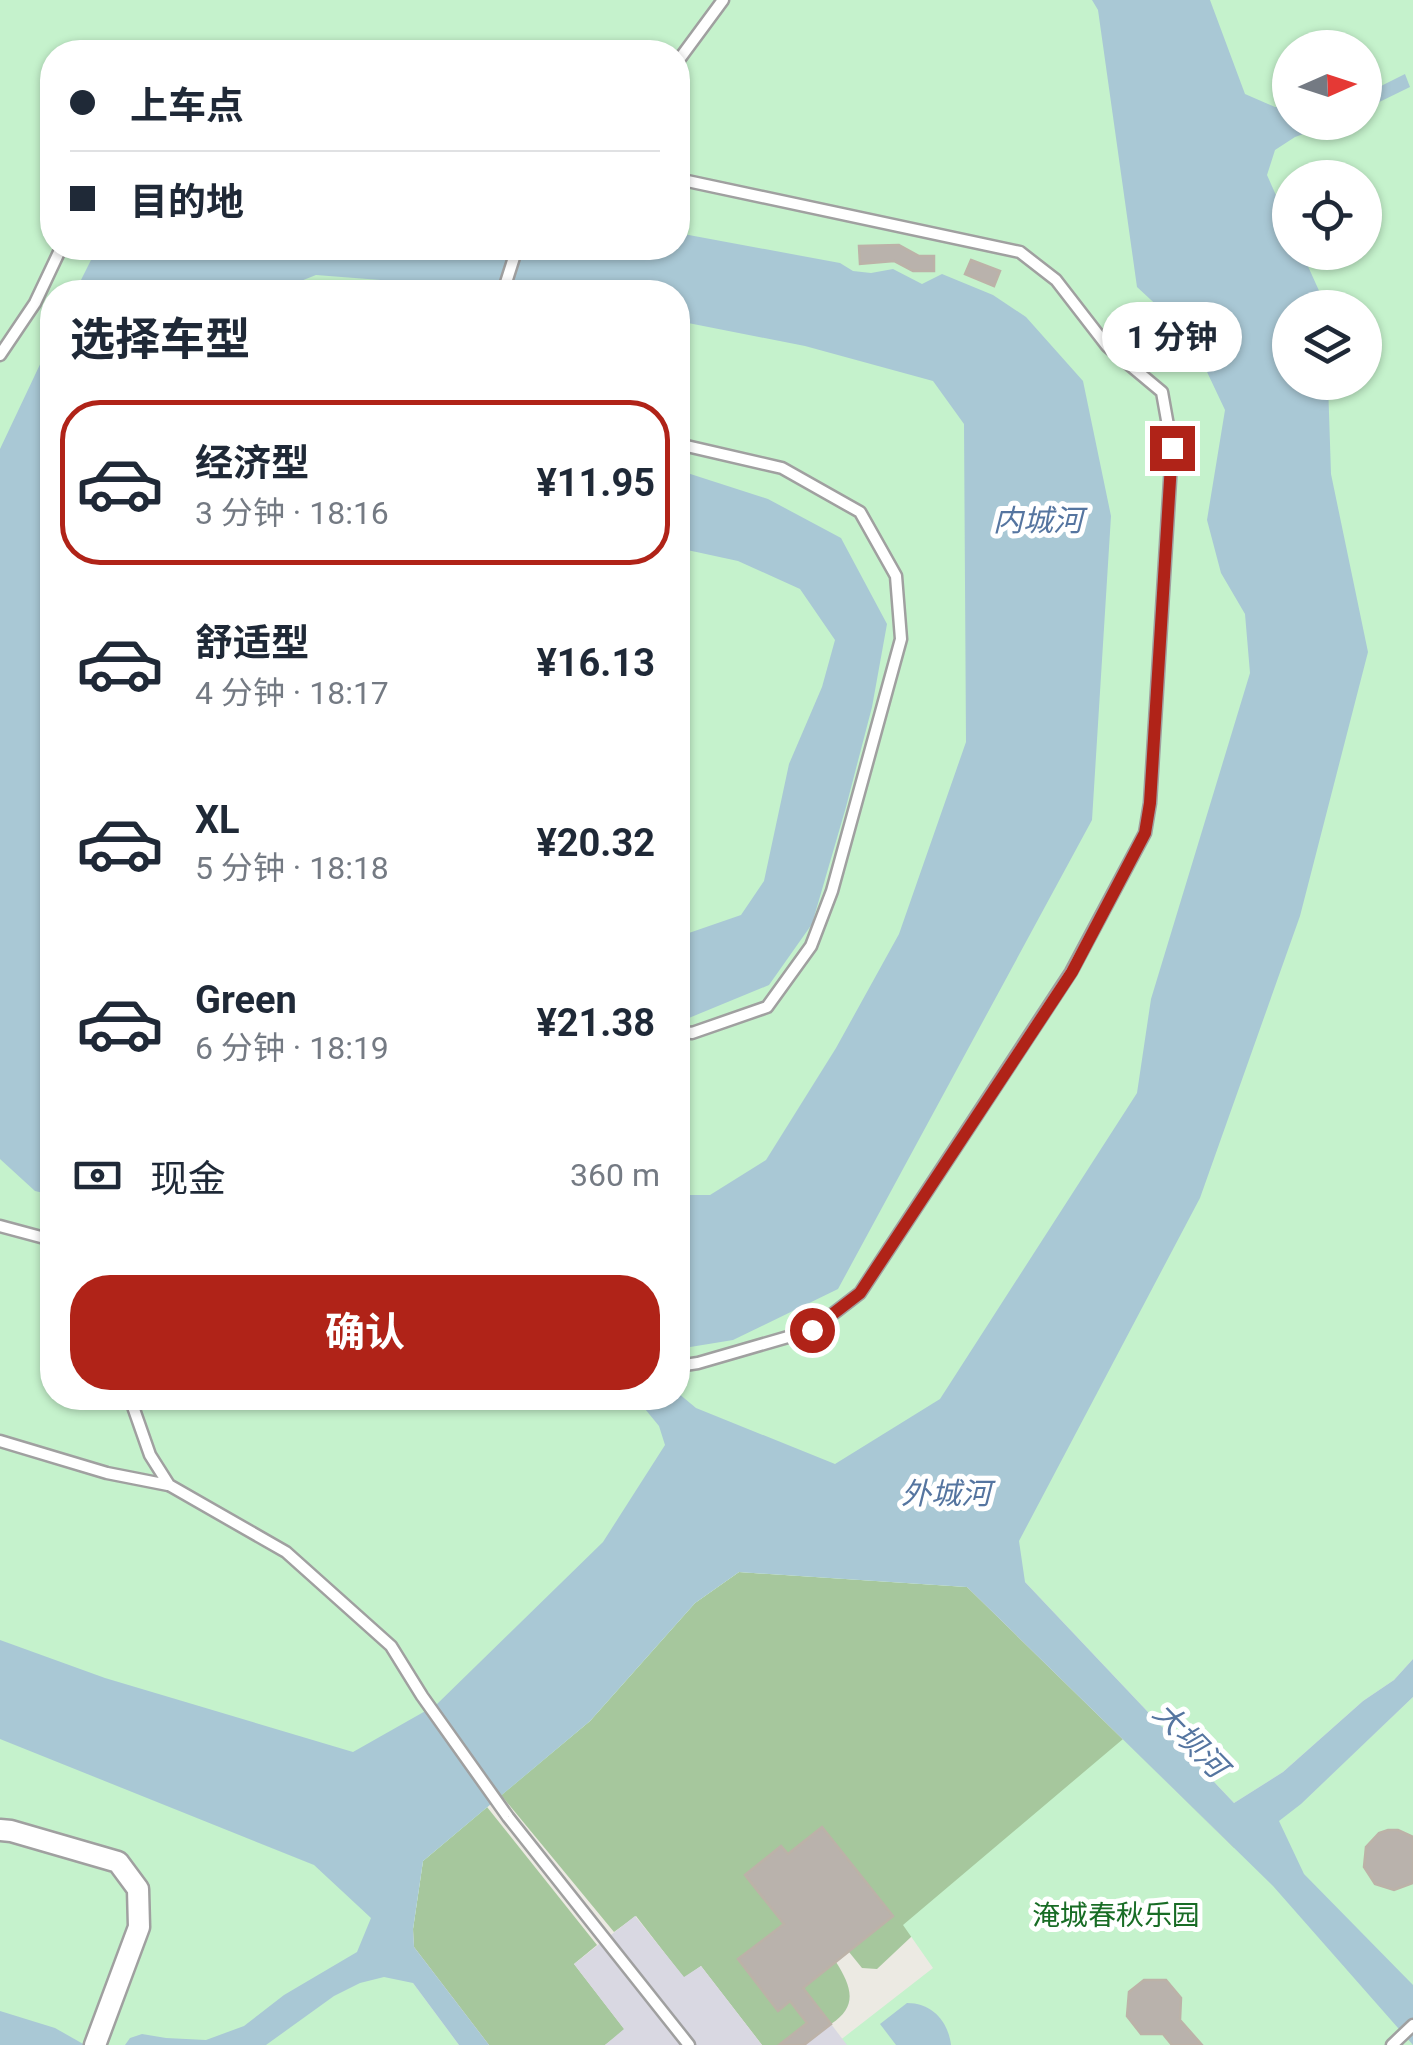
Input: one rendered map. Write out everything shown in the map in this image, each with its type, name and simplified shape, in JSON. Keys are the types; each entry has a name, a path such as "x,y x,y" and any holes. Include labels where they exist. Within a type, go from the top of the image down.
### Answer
{"street":[{"path":"0,1830 118,1862 138,1890 140,1926 95,2045"}],"lane":[{"path":"690,44 723,0"},
{"path":"690,182 1020,252 1056,280 1107,346 1162,392 1172,448 1145,833 1072,972 860,1293 812,1330 690,1364"},
{"path":"0,355 40,292"},
{"path":"690,447 782,468 860,512 896,576 900,638 832,891 811,946 767,1007 690,1032"},
{"path":"0,1226 40,1237"},
{"path":"134,1410 150,1455 168,1485"},
{"path":"0,1441 106,1473 168,1485 286,1552 391,1646 508,1817 689,2045"},
{"path":"1392,2045 1413,2025"}],"green space":[{"path":"0,0 1413,0 1413,1659 1394,1680 1363,1701 1283,1772 1234,1803 1025,1582 967,1587 739,1572 695,1603 590,1721 423,1861 413,1929 413,1983 459,2045 0,2045"},
{"path":"739,1572 967,1587 1273,1886 926,1917 877,1969 862,1968 849,1952 892,1916 822,1827 788,1854 780,1846 745,1875 792,1934 813,1979 836,1962 848,1987 849,2003 831,2024 766,1939 790,2001 807,2023 779,2045 762,2045 701,1966 684,1978 636,1916 614,1932 501,1795 590,1721 695,1603"},
{"name":"淹城春秋乐园","path":"1413,1697 1413,2045 834,2045 933,1968 903,1925 1123,1739 1234,1848 1300,1804"},
{"path":"487,1807 597,1945 574,1964 625,2030 605,2045 489,2045 414,1947 423,1861"}],"shaded area":[{"path":"635,1916 684,1977 701,1966 762,2045 605,2045 624,2029 574,1964"},
{"path":"831,2024 847,2045 804,2045"}],"water":[{"name":"外城河","path":"1092,0 1210,0 1245,94 1272,106 1272,140 1290,140 1275,150 1267,175 1272,186 1272,270 1310,270 1319,290 1272,290 1272,400 1329,400 1331,474 1368,652 1300,916 1200,1198 1019,1541 1025,1582 1234,1803 1283,1772 1363,1701 1394,1680 1413,1659 1413,1697 1279,1821 1304,1874 1413,1985 1413,2045 1273,1886 967,1587 739,1572 695,1603 590,1721 423,1861 414,1947 489,2045 459,2045 413,1983 384,1977 334,1996 266,2045 125,2045 130,2038 142,2034 206,2040 244,2026 284,1995 357,1952 371,1918 314,1865 0,1739 0,1640 105,1678 353,1752 436,1705 603,1542 665,1445 659,1426 646,1410 690,1410 690,1403 835,1464 940,1399 1137,1093 1151,999 1250,673 1245,614 1221,573 1207,520 1225,410 1190,336 1137,287 1098,10"},
{"path":"1405,74 1410,87 1382,101 1382,86"},
{"name":"内城河","path":"690,235 840,263 853,271 893,269 922,284 942,274 993,295 1026,317 1083,381 1111,516 1092,820 838,1289 733,1340 690,1347 690,1195 710,1195 766,1160 836,1048 899,934 966,742 964,424 933,381 805,346 690,323 690,280 380,280 316,275 303,280 81,280 91,260 690,260"},
{"path":"40,364 40,1192 0,1159 0,449"},
{"path":"690,474 768,499 841,538 887,624 872,707 812,924 769,985 690,1018 690,933 741,915 764,881 789,764 822,687 835,640 800,589 738,561 690,551"},
{"path":"907,2003 924,2006 937,2015 951,2045 896,2045 880,2024"},
{"path":"0,2011 55,2028 85,2045 0,2045"}],"building":[{"path":"899,245 919,256 934,256 934,271 913,271 894,261 860,264 859,246"},
{"path":"971,260 1000,271 994,286 965,274"},
{"path":"822,1827 893,1916 803,1988 831,2024 804,2045 779,2045 807,2023 790,2001 778,2011 738,1959 784,1924 745,1875 781,1846 788,1854"},
{"path":"1388,1830 1413,1837 1413,1883 1394,1890 1375,1884 1364,1867 1366,1847 1379,1833"},
{"path":"1144,1980 1166,1980 1181,1998 1180,2020 1202,2045 1172,2045 1163,2034 1141,2034 1127,2016 1129,1992"}],"route":[{"path":"812,1330 860,1293 1072,972 1145,833 1172,448"}],"water label":[{"name":"大坝河","path":"1190,1740"}]}
